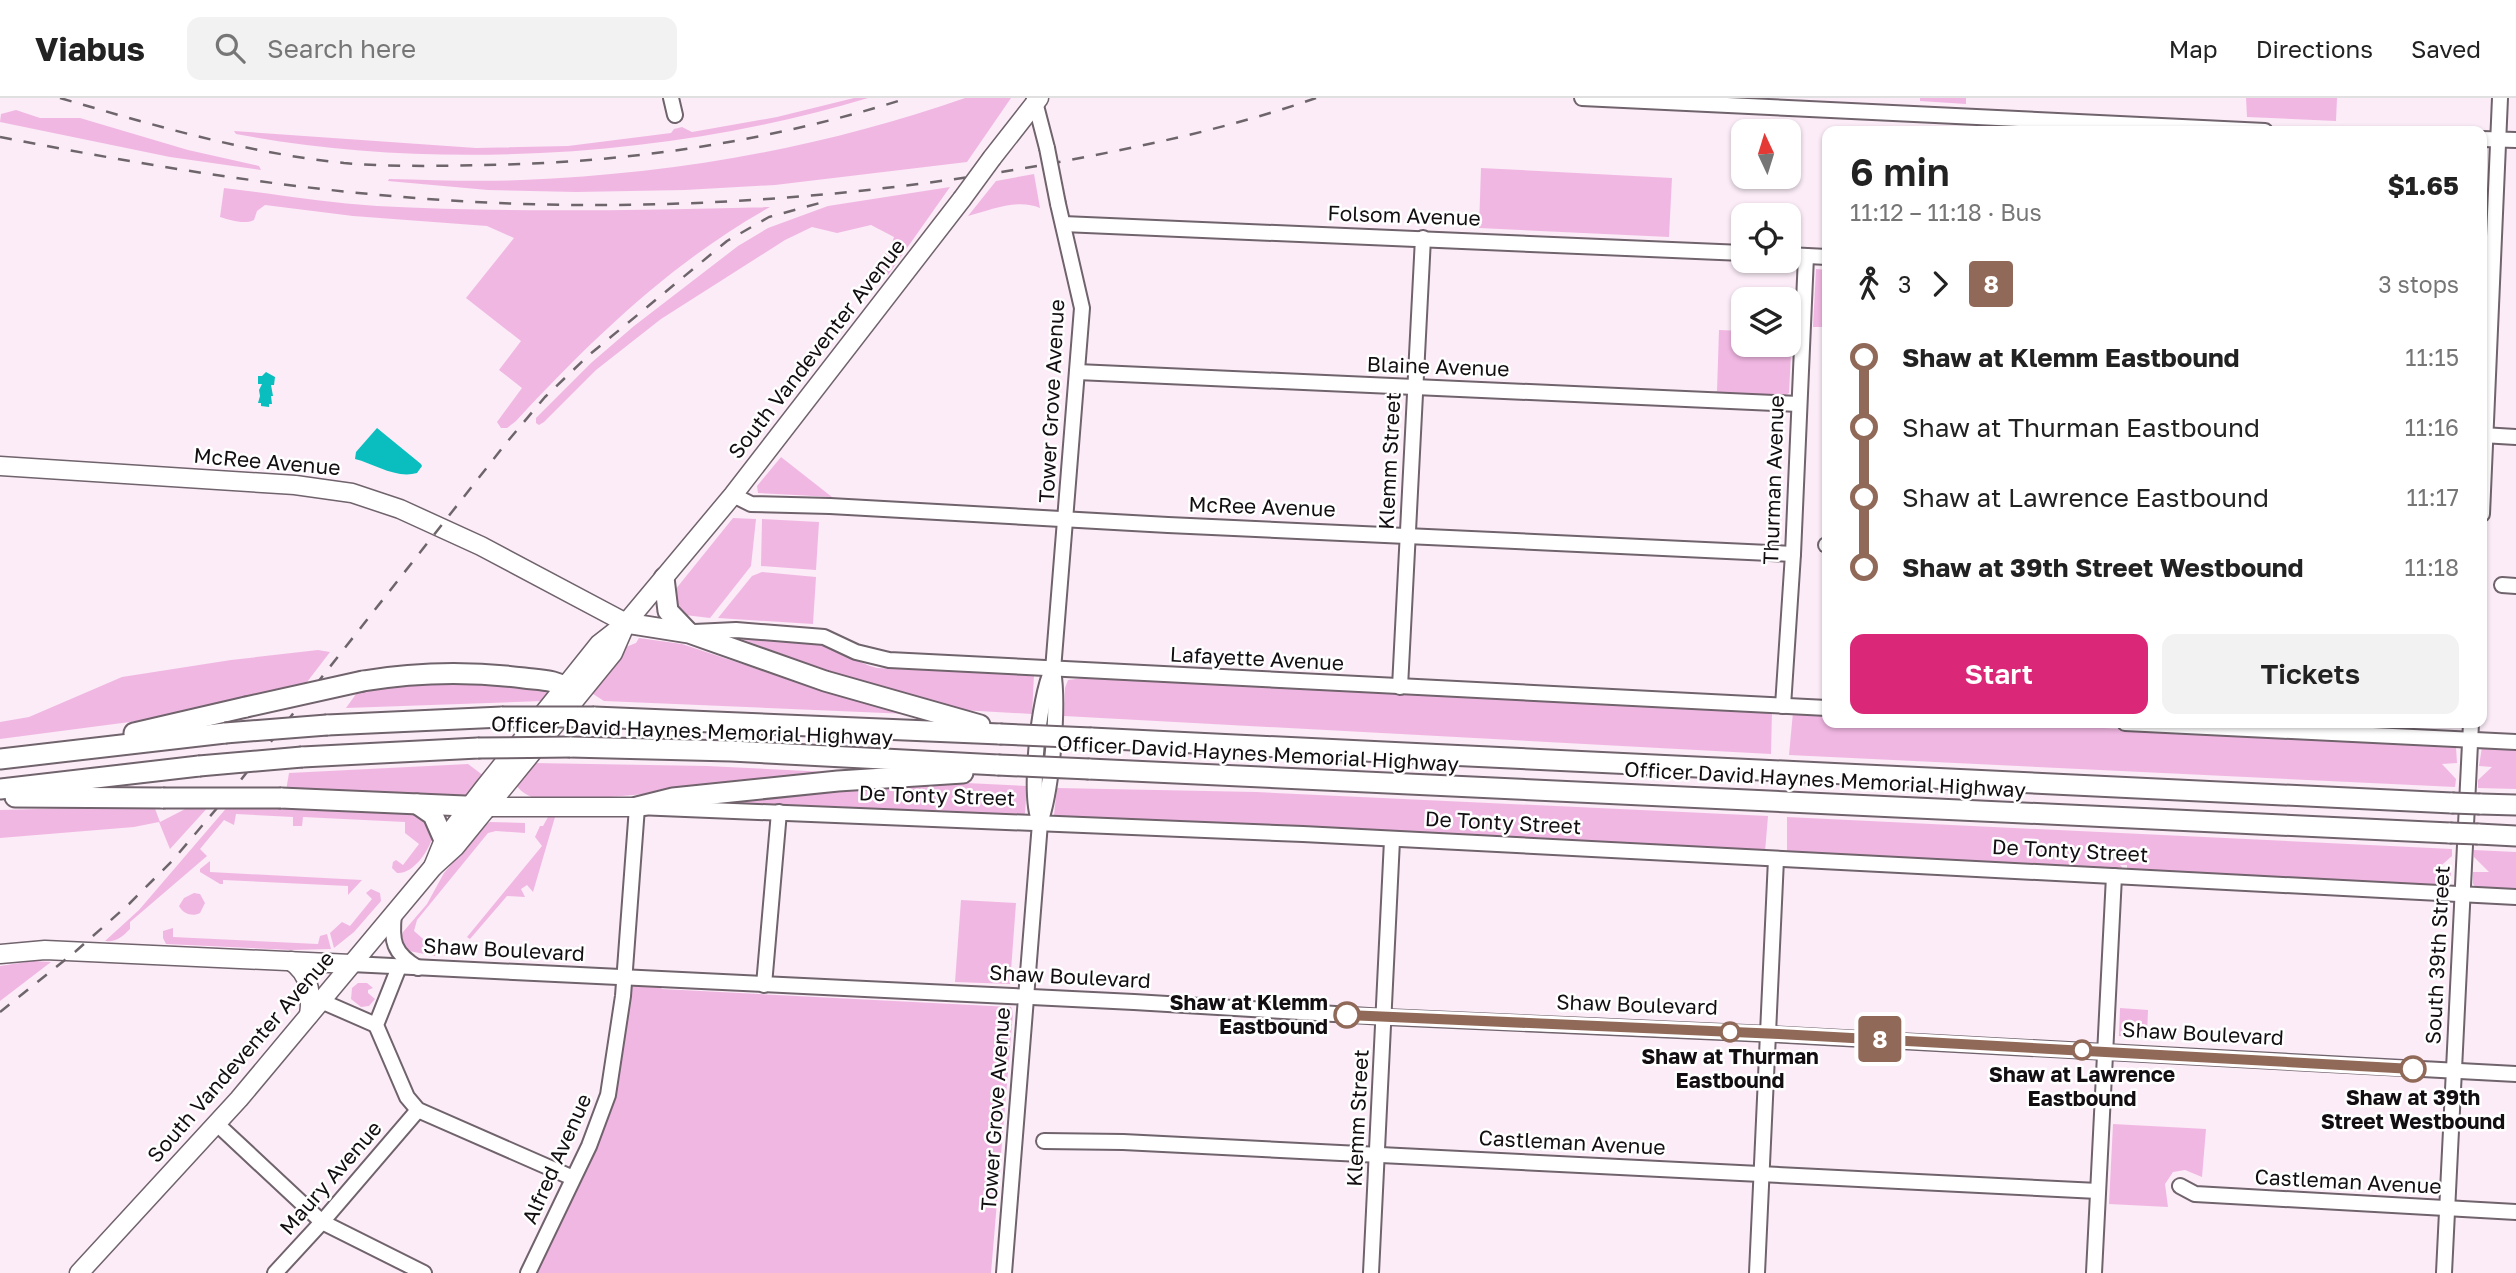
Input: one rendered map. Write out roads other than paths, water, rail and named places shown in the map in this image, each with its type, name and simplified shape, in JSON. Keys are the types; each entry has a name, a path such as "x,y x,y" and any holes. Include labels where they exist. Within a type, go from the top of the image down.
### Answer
{"highway":[{"path":"664,578 668,611 689,633"},
{"path":"626,623 689,633 825,681 965,720 1000,734"},
{"path":"72,750 156,727 363,681 415,674 476,673 552,682 568,695"},
{"name":"Officer David Haynes Memorial Highway","path":"0,759 225,733 327,725 502,717 594,717 2516,806"},
{"name":"Officer David Haynes Memorial Highway","path":"0,789 302,757 478,748 570,747 718,751 2516,836"},
{"path":"637,807 702,794 838,781 955,774 999,765"},
{"path":"0,795 66,799 281,798 479,807"},
{"path":"417,804 433,815 444,840"}],"main road":[{"name":"South Vandeventer Avenue","path":"79,1273 217,1124 433,867 455,848 510,755 613,653 626,623 733,495 1036,100"},
{"name":"McRee Avenue","path":"0,466 312,486 352,493 400,509 481,546 626,623"},
{"name":"South Vandeventer Avenue","path":"433,867 444,840 508,781 568,695"},
{"path":"510,755 508,781 511,793 527,808"},
{"name":"De Tonty Street","path":"479,807 637,807"},
{"name":"Shaw Boulevard","path":"0,954 45,950 351,964"},
{"path":"291,961 303,971 308,982 309,1015"}],"street":[{"path":"671,98 675,114"},
{"path":"1582,98 2162,126"},
{"path":"2487,287 2500,98"},
{"name":"Tower Grove Avenue","path":"1004,1273 1040,823 1048,789 1055,693 1053,670 1082,300 1036,100"},
{"path":"2487,139 2516,139"},
{"name":"Folsom Avenue","path":"1063,224 1731,252"},
{"name":"Klemm Street","path":"1400,687 1423,238"},
{"path":"1801,256 1822,257"},
{"name":"Thurman Avenue","path":"1783,706 1793,554 1806,256"},
{"name":"Blaine Avenue","path":"1077,372 1798,404"},
{"path":"2487,435 2516,437"},
{"name":"McRee Avenue","path":"733,495 751,505 830,506 1066,520 1793,554"},
{"name":"Lafayette Avenue","path":"689,633 756,631 824,637 856,652 889,660 1822,708"},
{"path":"2232,728 2516,741"},
{"name":"South 39th Street","path":"2444,1273 2470,728"},
{"name":"De Tonty Street","path":"637,807 1040,823 2516,897"},
{"name":"Alfred Avenue","path":"528,1273 596,1130 608,1095 625,978 637,807"},
{"path":"764,985 779,812"},
{"name":"Klemm Street","path":"1371,1273 1392,840"},
{"path":"1757,1273 1776,859"},
{"path":"2094,1273 2114,876"},
{"path":"394,914 392,932 396,949 406,961 419,968"},
{"name":"Shaw Boulevard","path":"351,964 2105,1051 2516,1074"},
{"path":"376,1025 399,967"},
{"path":"321,1001 376,1025 407,1097 418,1110 573,1178"},
{"name":"Maury Avenue","path":"275,1273 322,1223 418,1110"},
{"path":"217,1124 322,1223 424,1273"},
{"name":"Castleman Avenue","path":"1044,1141 1123,1142 2098,1191"},
{"name":"Castleman Avenue","path":"2180,1186 2195,1194 2516,1212"}],"water":[{"path":"266,372 275,377 274,385 271,385 272,404 269,404 269,407 258,403 262,384 258,384 258,376"},
{"path":"377,428 421,464 417,473 393,473 355,459 356,452"}],"railway":[{"path":"60,98 200,137 271,152 344,163 412,166 536,163 644,155 803,127 908,98"},
{"path":"0,137 201,173 302,187 483,202 644,205 804,196 964,178 1078,159 1181,137 1316,98"},
{"path":"0,1012 76,951 173,860 240,781 545,397 589,355 727,241 769,217 827,201"}],"place":[{"name":"Shaw at Klemm Eastbound","path":"1347,1015"},
{"name":"Shaw at Thurman Eastbound","path":"1730,1032"},
{"name":"Shaw at Lawrence Eastbound","path":"2082,1050"},
{"name":"Shaw at 39th Street Westbound","path":"2413,1069"}]}
